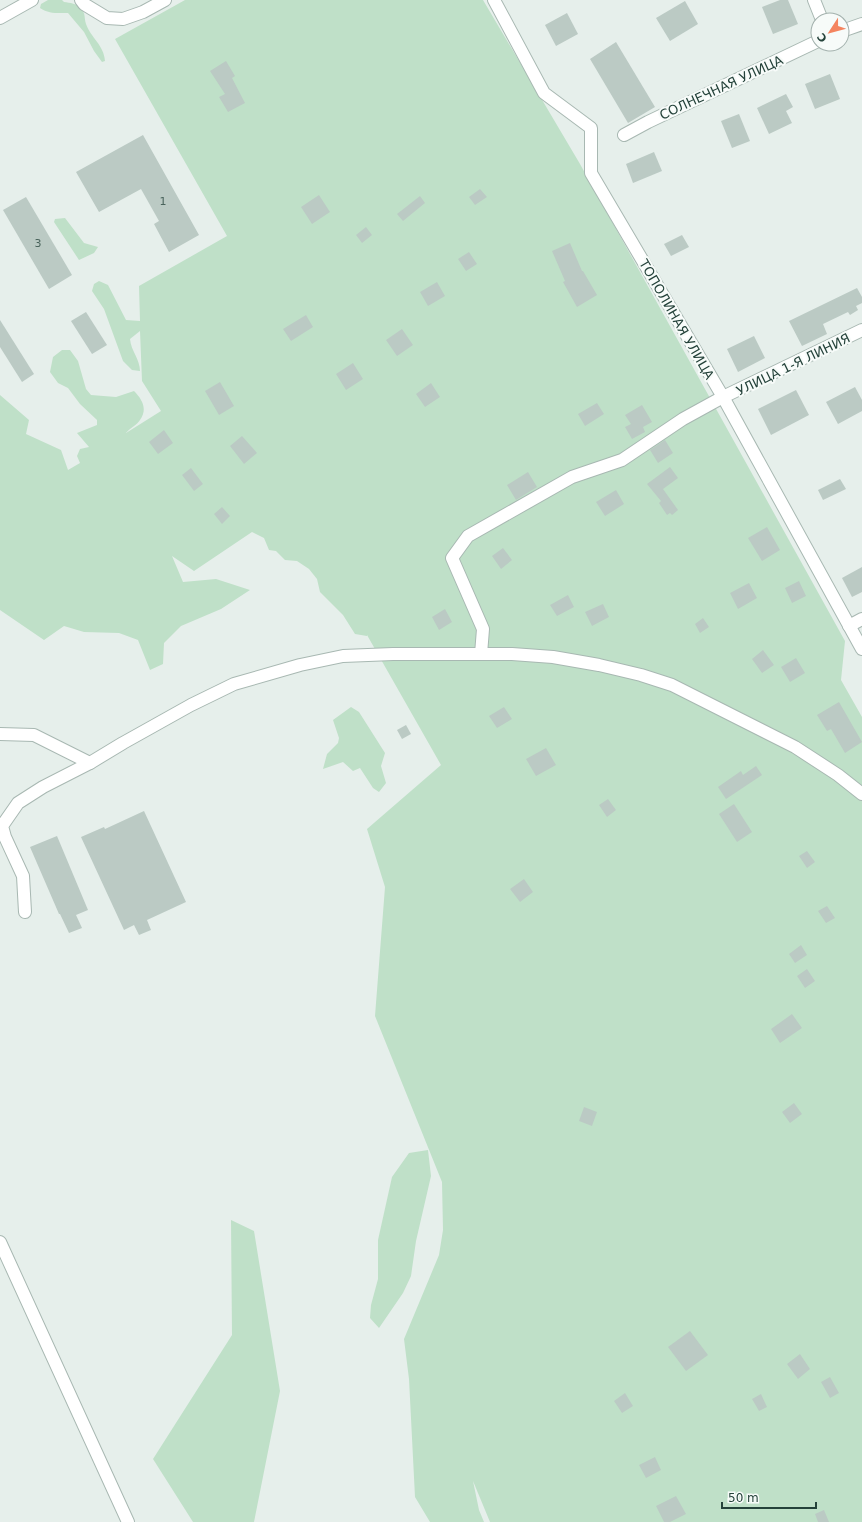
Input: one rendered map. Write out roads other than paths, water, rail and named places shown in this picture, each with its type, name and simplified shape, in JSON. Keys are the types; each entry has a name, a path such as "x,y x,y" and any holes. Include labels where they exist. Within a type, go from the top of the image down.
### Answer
{"street":[{"path":"0,18 32,0"},
{"path":"81,0 84,4 107,18 123,19 143,12 165,0"},
{"name":"ТОПОЛИНАЯ УЛИЦА","path":"494,0 544,93 591,128 592,173 723,398 862,649"},
{"path":"814,0 819,12"},
{"path":"850,28 862,24"},
{"name":"СОЛНЕЧНАЯ УЛИЦА","path":"624,135 648,122 810,45"},
{"name":"УЛИЦА 1-Я ЛИНИЯ","path":"481,654 484,629 452,558 468,536 572,477 622,460 682,419 862,330"},
{"path":"849,626 862,619"},
{"path":"25,912 23,876 1,826 18,804 43,787 90,763 123,742 191,705 234,684 300,665 343,656 393,654 481,654 553,657 599,665 641,675 672,686 796,747 838,775 862,794"},
{"path":"0,734 34,735 90,763"},
{"path":"2,1251 128,1522"}]}
